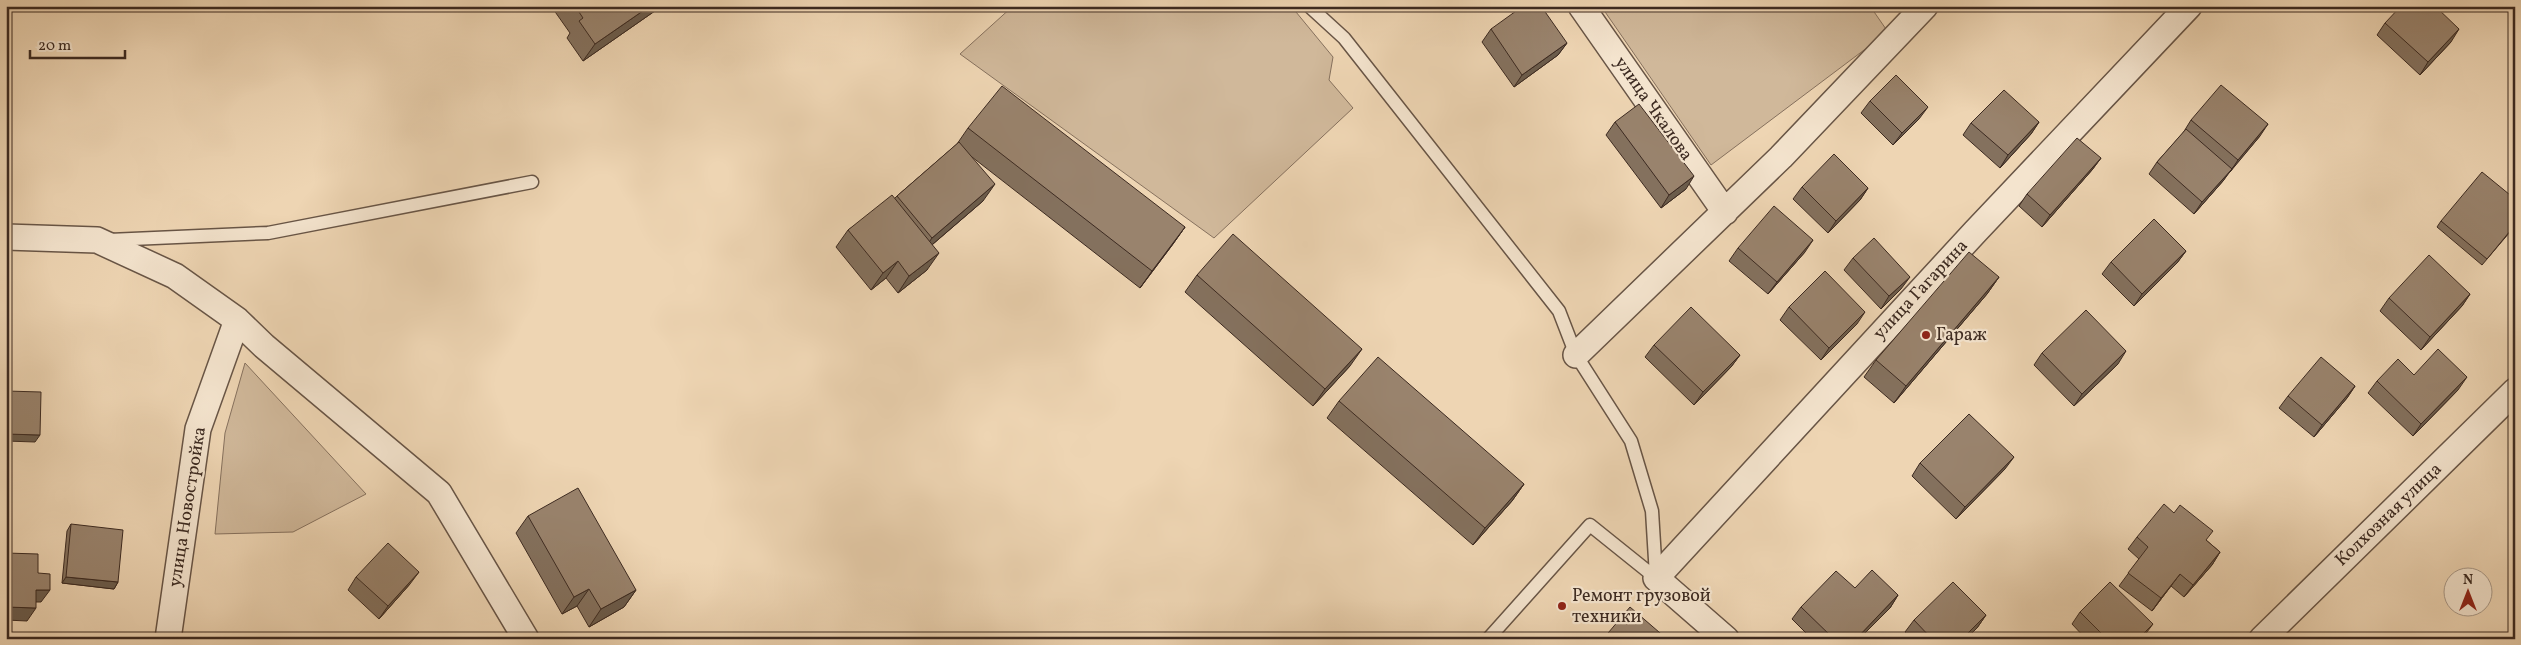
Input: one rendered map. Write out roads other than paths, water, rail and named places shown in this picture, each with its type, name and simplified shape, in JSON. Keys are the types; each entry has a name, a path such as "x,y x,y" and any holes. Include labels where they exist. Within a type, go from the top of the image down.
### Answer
{"street":[{"name":"улица Чкалова","path":"1581,6 1725,212"},
{"name":"улица Гагарина","path":"1656,578 1975,232 2188,6"},
{"path":"1576,355 1781,157 1916,9"},
{"path":"6,237 97,240 175,276 237,320 264,346 440,492 526,639"},
{"name":"улица Новостройка","path":"168,639 198,430 237,320"},
{"name":"Колхозная улица","path":"2262,639 2515,391"},
{"path":"1656,578 1726,639"}],"lane":[{"path":"1309,6 1344,38 1559,311 1576,355 1632,441 1652,511 1656,578"},
{"path":"97,240 268,233 532,182"},
{"path":"1488,639 1590,525 1656,578"}],"place":[{"name":"Гараж","path":"1926,335"},
{"name":"Ремонт грузовой техники","path":"1562,606"}]}
